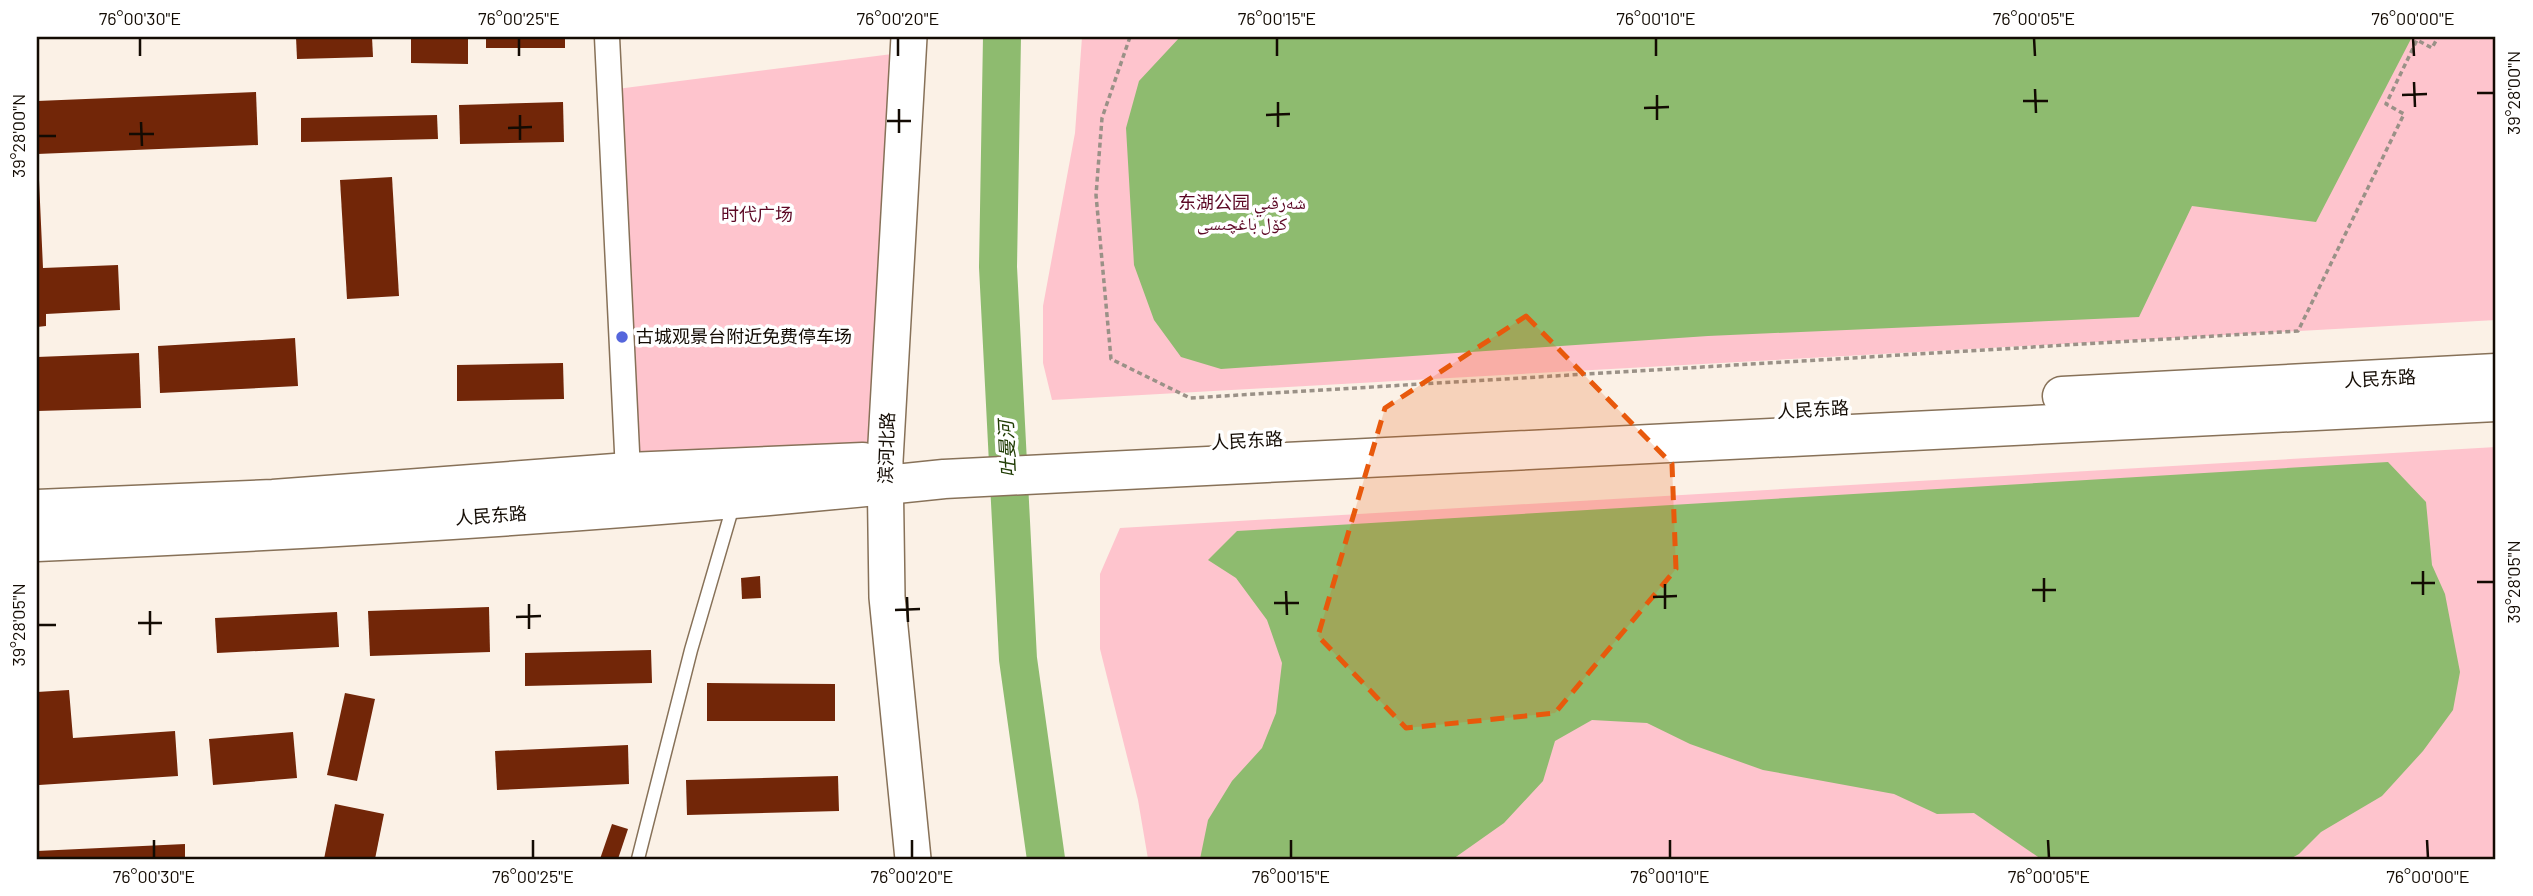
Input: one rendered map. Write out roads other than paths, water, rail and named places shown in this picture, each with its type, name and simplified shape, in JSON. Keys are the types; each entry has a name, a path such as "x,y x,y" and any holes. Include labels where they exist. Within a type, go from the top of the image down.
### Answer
{"main road":[{"name":"滨河北路","path":"909,37 885,473 887,597 913,859"},
{"name":"人民东路","path":"37,542 275,531 735,498 885,473 944,468 2496,373"},
{"name":"人民东路","path":"1134,458 2496,402"},
{"name":"人民东路","path":"37,509 273,499 628,472 885,473"}],"street":[{"path":"607,37 628,472"}],"lane":[{"path":"638,859 691,650 735,498"}],"waterway":[{"name":"吐曼河","path":"1002,37 998,267 1018,659 1046,859"}],"place":[{"name":"古城观景台附近免费停车场","path":"622,337"}],"park label":[{"name":"东湖公园 شەرقىي كۆل باغچىسى","path":"1242,213"},
{"name":"时代广场","path":"757,215"}]}
